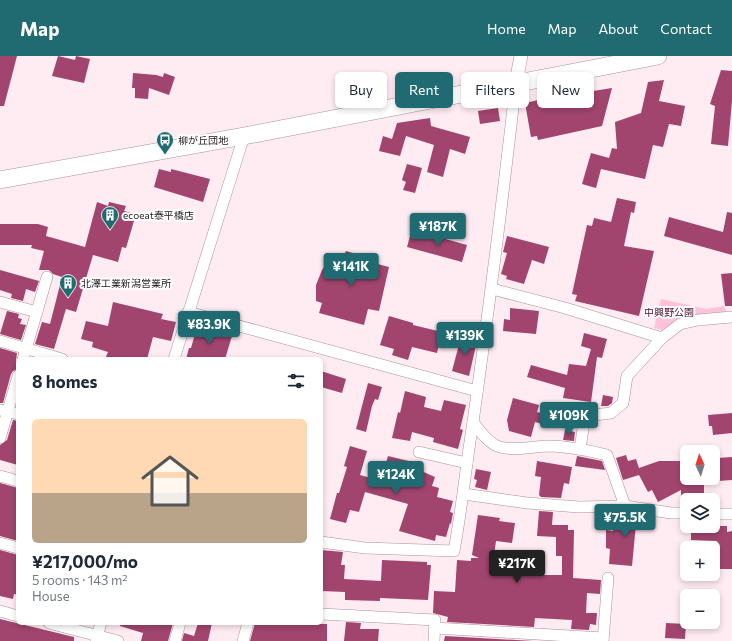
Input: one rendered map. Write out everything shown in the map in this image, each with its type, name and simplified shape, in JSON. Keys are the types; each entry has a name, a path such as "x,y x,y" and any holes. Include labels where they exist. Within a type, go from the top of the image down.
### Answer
{"main road":[{"path":"529,80 658,56"},
{"path":"0,180 244,136 461,93"}],"street":[{"path":"518,72 521,56"},
{"path":"323,542 365,548 454,551 464,494 467,463 492,289 513,108"},
{"path":"175,357 244,136"},
{"path":"25,354 47,277"},
{"path":"492,289 566,308 662,338"},
{"path":"0,302 37,312"},
{"path":"188,312 477,391"},
{"path":"580,449 585,416 611,414 623,403 627,376 662,338 680,324 698,320 732,317"},
{"path":"0,342 25,354 47,357"},
{"path":"0,438 16,383"},
{"path":"473,422 484,436 499,447 519,449 547,446 580,449 607,455 625,506"},
{"path":"419,452 467,463"},
{"path":"0,476 16,480"},
{"path":"464,494 542,504 579,507 625,506 680,513"},
{"path":"720,514 732,514"},
{"path":"0,543 16,547"},
{"path":"435,628 603,639 608,578"},
{"path":"0,611 16,615"},
{"path":"323,614 435,620 434,641"},
{"path":"55,625 97,638 118,641"},
{"path":"97,638 100,625"},
{"path":"175,641 179,625"},
{"path":"243,641 247,625"}],"green space":[{"name":"中興野公園","path":"661,299 706,309 724,306 726,312 692,316 676,322 662,330 654,328"}],"building":[{"path":"0,56 17,56 4,106 0,106"},
{"path":"58,56 75,60 76,56 90,59 84,83 52,76"},
{"path":"721,70 732,71 732,101 728,146 711,144 715,106 710,104"},
{"path":"133,73 163,77 164,73 175,77 169,95 149,88 148,99 135,98 135,88 132,88"},
{"path":"664,80 659,101 685,106 681,126 669,124 663,147 653,145 645,179 601,169 596,188 582,184 591,153 609,158 612,148 617,149 615,122 641,113 648,82"},
{"path":"612,88 602,126 538,140 537,136 531,137 526,108 529,108 529,102 537,100 537,108 594,108 594,91"},
{"path":"498,108 500,121 480,124 478,111"},
{"path":"430,118 431,126 470,137 465,154 450,149 443,177 427,172 434,145 406,136 400,156 379,151 383,136 392,139 397,123"},
{"path":"407,164 422,168 415,193 403,190 406,182 402,180"},
{"path":"159,169 171,172 171,169 210,179 203,202 154,187"},
{"path":"617,198 636,202 634,213 631,212 624,246 654,251 639,316 575,301 577,295 572,294 587,225 592,226 594,218 611,222"},
{"path":"97,202 108,206 109,202 126,206 124,211 136,214 126,248 122,247 118,262 93,255 76,312 66,309 54,349 35,344 42,322 50,324 62,277 53,274 49,270 39,270 44,251 31,248 32,245 0,245 0,224 38,224 48,227 46,236 85,247"},
{"path":"727,212 732,213 732,255 664,236 669,217 723,232"},
{"path":"411,232 430,238 431,235 467,245 462,262 407,247"},
{"path":"507,236 549,247 544,264 532,260 524,284 506,279 507,276 501,274 507,253 503,252"},
{"path":"346,251 367,257 366,261 389,267 379,311 368,309 364,325 319,313 322,303 316,301 316,285 322,270 328,262 332,264 337,253 344,255"},
{"path":"0,270 39,281 35,292 26,289 23,301 11,298 12,294 0,290"},
{"path":"732,273 732,306 725,306 721,274"},
{"path":"113,302 163,314 161,319 176,322 171,341 153,337 148,357 106,357 108,352 92,347 93,342 81,339 86,321 108,326"},
{"path":"510,308 539,311 536,334 503,331 504,319 510,320"},
{"path":"7,311 19,314 18,318 22,319 20,324 26,325 21,340 0,334"},
{"path":"389,316 413,323 413,325 442,332 437,353 412,347 408,360 392,355 394,349 380,345"},
{"path":"197,327 232,336 226,357 187,357 189,348 191,348"},
{"path":"584,333 607,339 602,358 597,357 591,402 563,398 565,388 527,377 531,365 567,375 569,364 586,366 591,349 581,346"},
{"path":"461,337 477,341 469,376 452,371"},
{"path":"0,348 17,353 16,370 11,374 3,403 0,403"},
{"path":"323,372 346,379 342,393 323,388"},
{"path":"368,383 382,387 378,400 375,399 372,406 366,432 356,429"},
{"path":"405,391 426,397 424,407 441,411 444,400 466,405 460,429 463,430 458,449 433,442 434,438 412,432 410,441 392,438"},
{"path":"603,395 613,397 612,403 608,406 601,406"},
{"path":"513,398 539,405 537,412 544,414 542,424 535,422 531,437 509,431 507,420"},
{"path":"732,413 732,433 713,435 712,426 709,426 708,415"},
{"path":"13,420 16,421 16,464 0,460 0,445 7,440"},
{"path":"565,430 575,432 574,441 563,440"},
{"path":"350,446 367,451 360,475 381,481 388,456 421,464 419,470 435,477 432,486 439,488 437,497 453,501 450,512 453,513 451,524 450,523 446,537 436,535 435,541 399,531 408,504 365,492 359,512 350,510 346,523 330,519 337,493 339,493 347,467 344,466"},
{"path":"626,455 628,461 636,459 639,468 659,461 680,461 680,485 704,485 704,493 681,493 681,490 658,502 652,490 648,492 639,475 623,480 616,458"},
{"path":"577,456 602,461 605,470 575,466"},
{"path":"732,457 732,480 720,481 720,458"},
{"path":"537,461 572,467 569,484 564,483 561,498 541,497 539,495 541,477 535,476"},
{"path":"476,469 491,472 487,490 475,487 477,480 474,479"},
{"path":"0,483 16,487 16,540 0,536"},
{"path":"539,511 553,512 552,525 568,525 568,530 574,530 573,578 601,580 600,594 587,593 586,613 597,613 596,625 590,624 589,630 571,629 572,620 535,618 534,627 447,622 448,617 433,613 434,591 455,592 457,560 471,561 471,558 479,558 472,555 478,515 500,518 499,521 515,523 512,543 496,541 492,570 531,573 531,575 562,575 562,556 556,556 556,537 537,536"},
{"path":"619,513 654,517 652,526 636,524 632,566 609,564 610,549 606,548 606,530 613,531 616,516 619,516"},
{"path":"720,526 727,526 727,532 732,531 732,569 720,569 720,541 691,540 691,533 720,533"},
{"path":"0,550 16,554 16,594 14,594 13,599 0,596"},
{"path":"323,550 343,552 341,565 345,565 344,579 381,581 382,560 427,562 427,565 431,565 428,600 380,598 380,601 345,600 345,592 323,591"},
{"path":"0,619 16,623 16,625 25,625 74,637 74,641 0,641"},
{"path":"346,622 361,623 360,629 379,629 378,641 344,641"},
{"path":"666,623 680,624 680,629 686,629 685,639 665,638"},
{"path":"327,624 327,641 250,641 254,625"},
{"path":"172,625 168,641 141,641 143,633 120,626"},
{"path":"197,625 212,625 208,641 182,641 184,633 194,636"},
{"path":"445,636 533,641 444,641"}],"place":[{"name":"柳が丘団地","path":"165,155"},
{"name":"ecoeat泰平橋店","path":"110,230"},
{"name":"北澤工業新潟営業所","path":"68,298"}]}
